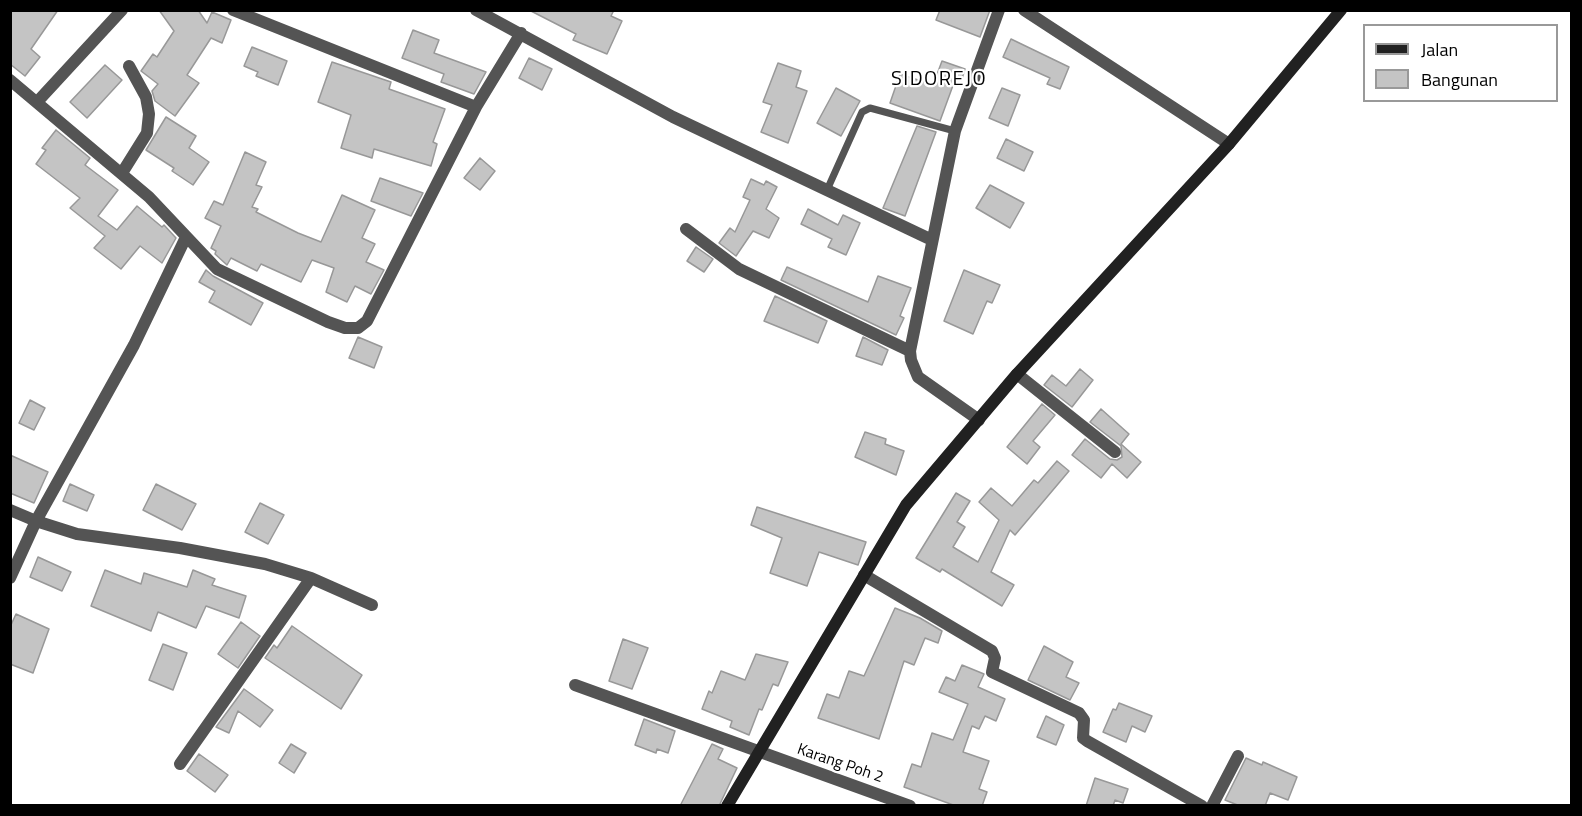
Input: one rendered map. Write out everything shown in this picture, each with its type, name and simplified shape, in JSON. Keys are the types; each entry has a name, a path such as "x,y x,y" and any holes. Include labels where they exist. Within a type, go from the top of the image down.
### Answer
{"main road":[{"path":"727,806 906,505 1017,374 1229,144 1341,10"}],"street":[{"path":"38,101 122,10"},
{"path":"233,10 476,107"},
{"path":"476,10 673,117 932,240"},
{"path":"980,420 918,377 910,360 910,351 955,131 999,10"},
{"path":"1024,10 1229,144"},
{"path":"10,80 38,101 149,197 217,269 328,322 345,328 358,328 367,321 476,107 521,33"},
{"path":"122,173 147,133 150,114 146,97 129,66"},
{"path":"686,229 739,269 910,351"},
{"path":"10,578 36,521 134,345 186,237"},
{"path":"1017,374 1115,452"},
{"path":"10,510 77,534 180,548 265,564 311,578 372,605"},
{"path":"864,575 992,651 994,658 992,672 1079,712 1084,720 1083,738 1087,741 1202,806"},
{"path":"180,764 311,578"},
{"name":"Karang Poh 2","path":"575,685 910,806"},
{"path":"1212,806 1238,756"}],"lane":[{"path":"827,190 862,112 870,108 955,131"}],"building":[{"path":"10,10 58,10 31,49 40,57 25,76 10,64"},
{"path":"159,10 198,10 207,23 212,12 231,20 222,43 211,38 187,75 199,83 175,116 155,101 152,91 158,84 141,71 153,54 157,57 174,31"},
{"path":"529,10 614,10 611,16 622,21 607,54 573,40 576,34"},
{"path":"940,10 990,10 980,37 936,20"},
{"path":"413,30 439,40 434,53 486,72 474,94 441,82 444,74 402,58"},
{"path":"1011,39 1069,67 1060,89 1047,84 1050,78 1003,57"},
{"path":"252,47 287,61 278,85 256,76 258,72 244,66"},
{"path":"529,58 552,69 542,90 519,78"},
{"path":"942,61 965,69 961,82 955,80 940,121 890,103 900,74 933,85"},
{"path":"332,62 391,82 389,89 445,109 433,142 437,144 431,166 374,149 372,158 341,148 351,115 318,102"},
{"path":"778,63 801,71 796,87 807,91 788,143 761,132 772,105 763,102"},
{"path":"105,65 122,80 87,118 70,102"},
{"path":"836,88 860,101 841,136 817,123"},
{"path":"1002,88 1020,95 1008,126 989,118"},
{"path":"166,117 196,136 189,148 209,162 193,185 172,171 174,168 146,150"},
{"path":"917,126 936,132 905,216 883,208"},
{"path":"56,130 90,158 85,165 118,190 98,216 117,230 137,206 162,227 164,225 176,238 162,263 140,246 121,269 94,248 105,236 70,208 80,198 36,164 46,150 42,148"},
{"path":"1006,139 1033,152 1024,171 997,158"},
{"path":"245,152 266,162 256,185 262,187 252,207 258,209 256,212 298,233 321,242 342,195 375,210 362,238 375,244 366,262 384,270 371,294 355,286 347,302 326,292 334,268 312,260 301,282 261,264 257,271 231,258 227,265 215,254 216,251 211,248 221,226 205,218 214,201 223,205"},
{"path":"480,158 495,171 480,190 464,178"},
{"path":"380,178 423,193 411,216 371,201"},
{"path":"751,179 764,185 766,181 777,187 766,209 779,218 769,238 753,231 736,256 719,243 730,228 735,232 750,200 743,197"},
{"path":"990,185 1024,203 1010,228 976,208"},
{"path":"808,209 838,225 843,215 860,223 846,255 828,247 832,239 801,224"},
{"path":"696,247 713,259 704,272 687,261"},
{"path":"787,267 868,302 878,276 911,288 900,316 904,318 896,335 781,280"},
{"path":"206,270 263,303 251,325 209,302 215,291 199,282"},
{"path":"964,270 1000,285 992,303 987,301 973,334 944,321"},
{"path":"775,296 827,321 818,343 764,321"},
{"path":"358,337 382,347 374,368 349,358"},
{"path":"863,337 888,350 882,365 856,356"},
{"path":"1080,369 1093,380 1072,407 1044,385 1052,375 1066,386"},
{"path":"30,400 45,408 34,430 19,423"},
{"path":"1042,404 1055,415 1033,441 1040,447 1027,464 1007,447"},
{"path":"1101,409 1129,434 1121,444 1141,462 1127,478 1112,464 1101,478 1072,455 1085,439 1110,459 1117,460 1122,457 1121,446 1090,422"},
{"path":"865,432 886,439 885,444 904,451 896,475 855,457"},
{"path":"10,455 48,472 34,503 10,493"},
{"path":"1057,461 1069,471 1015,535 1010,530 991,572 1014,585 1002,606 942,569 940,572 916,558 956,493 970,501 957,522 965,527 953,547 978,562 999,520 979,502 991,488 1012,506 1034,480 1038,483"},
{"path":"70,484 94,495 87,511 63,501"},
{"path":"156,484 196,504 182,530 143,510"},
{"path":"260,503 284,515 268,544 245,532"},
{"path":"757,507 866,542 858,565 819,552 807,586 770,573 782,538 751,525"},
{"path":"38,557 71,572 62,591 30,577"},
{"path":"105,570 141,584 144,573 187,587 193,570 215,579 212,585 246,596 239,618 206,606 196,628 158,612 151,631 91,606"},
{"path":"895,608 920,618 942,631 938,643 925,638 914,665 904,661 879,739 818,718 827,694 839,698 849,671 864,676"},
{"path":"16,614 49,629 33,673 10,664 10,627"},
{"path":"241,622 260,636 238,668 218,654"},
{"path":"292,626 362,675 341,709 265,658 274,645 277,648"},
{"path":"623,639 648,648 632,689 609,681"},
{"path":"163,644 187,653 173,690 149,680"},
{"path":"1044,646 1073,662 1066,677 1079,683 1070,700 1028,680"},
{"path":"756,654 788,662 778,686 773,684 762,710 759,709 749,735 730,727 732,721 702,709 721,671 745,680"},
{"path":"962,665 984,674 978,687 1005,699 996,721 985,716 979,729 972,726 963,752 989,761 979,789 987,792 982,806 956,806 904,787 912,764 921,767 932,733 953,740 968,704 939,692 946,677 955,681"},
{"path":"244,689 273,710 260,727 238,711 229,733 216,727"},
{"path":"1119,703 1152,716 1145,732 1132,726 1126,742 1103,732 1113,709 1116,710"},
{"path":"1046,716 1064,725 1056,745 1037,737"},
{"path":"644,719 675,731 668,753 657,749 656,753 635,745"},
{"path":"291,744 306,753 294,773 279,763"},
{"path":"712,744 723,749 718,759 737,768 719,806 680,806"},
{"path":"199,754 228,775 215,792 187,771"},
{"path":"1246,758 1262,765 1263,762 1297,777 1288,800 1270,793 1265,806 1240,806 1225,800"},
{"path":"1095,778 1128,789 1123,803 1115,800 1113,806 1086,806"}],"district":[{"name":"SIDOREJO","path":"939,80"}]}
